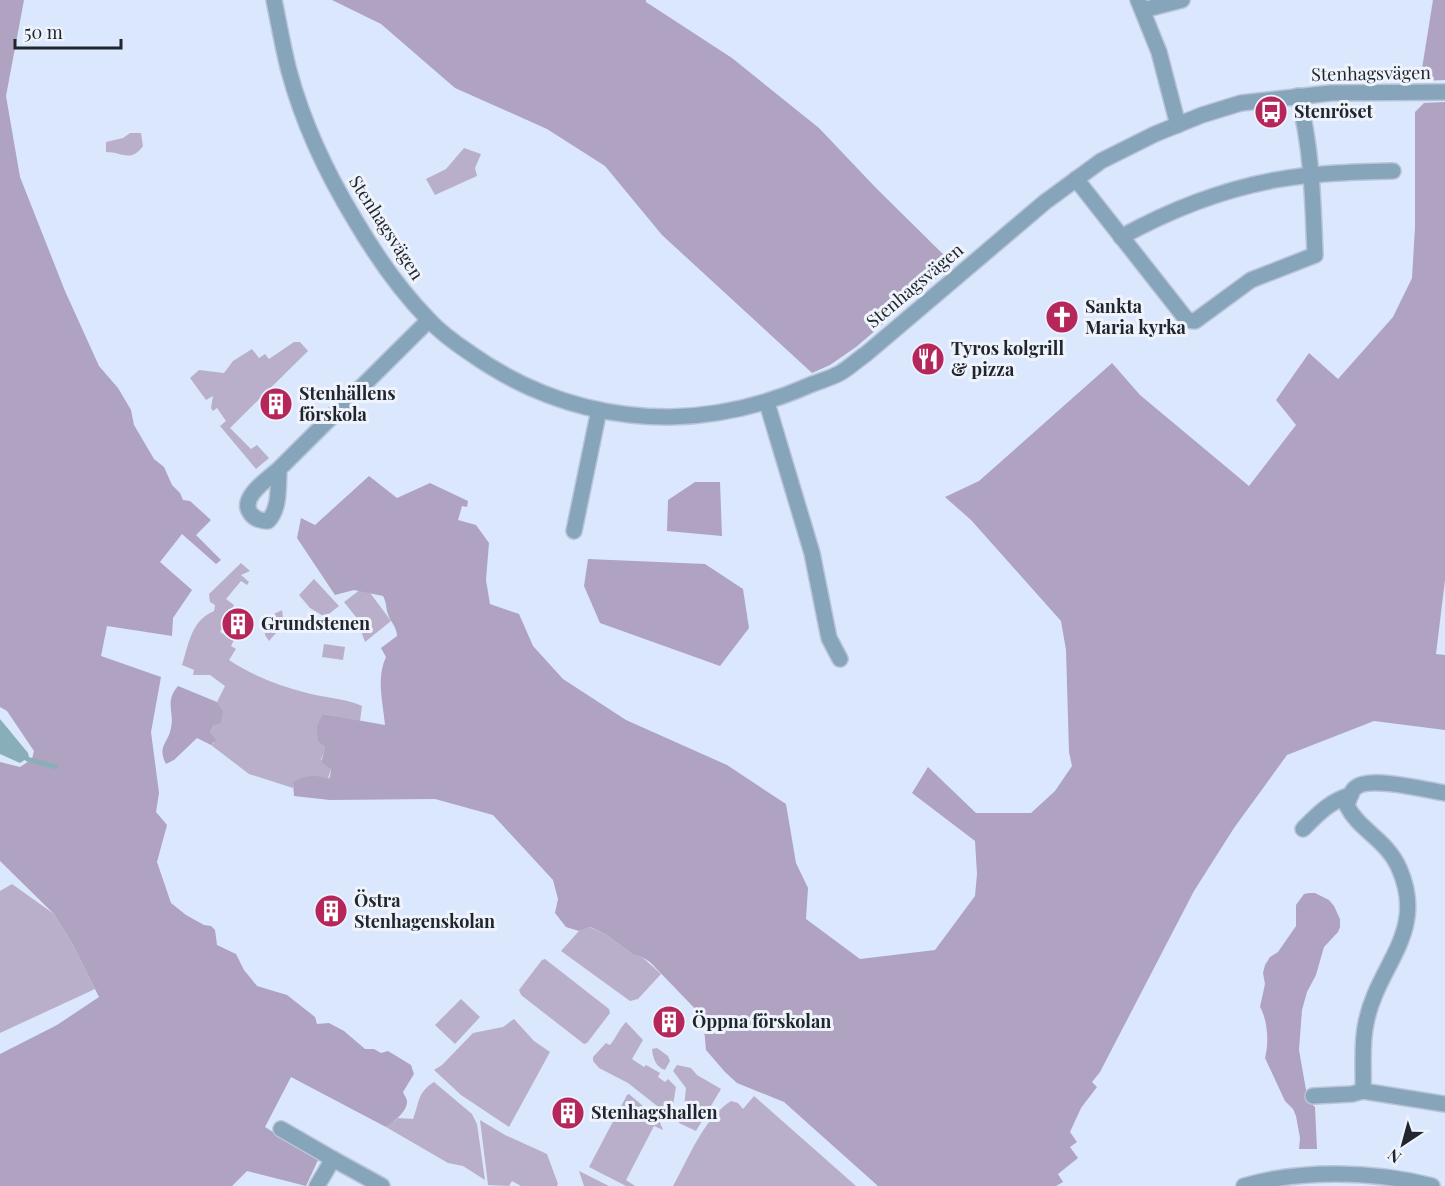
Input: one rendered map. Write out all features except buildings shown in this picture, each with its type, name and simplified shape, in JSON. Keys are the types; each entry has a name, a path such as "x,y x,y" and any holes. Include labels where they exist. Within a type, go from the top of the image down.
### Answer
{"street":[{"name":"Stenhagsvägen","path":"274,0 289,72 320,155 338,192 368,242 402,290 447,336 490,368 512,380 563,401 643,417 686,417 725,413 767,403 840,373 866,354 1045,202 1101,161 1155,134 1241,103 1298,96 1445,92"},
{"path":"1178,125 1159,52 1141,5 1182,0"},
{"name":"Stenhagsvägen","path":"1076,179 1187,320 1195,321 1251,280 1315,255 1310,175 1303,116 1298,96"},
{"path":"1121,237 1146,224 1213,197 1274,180 1310,175 1394,171"},
{"path":"279,469 429,320"},
{"path":"767,403 812,553 829,638 840,658"},
{"path":"574,531 599,410"},
{"path":"1363,1091 1365,1024 1377,992 1403,937 1408,904 1406,887 1389,849 1351,815 1347,806 1355,788 1366,783 1394,785 1445,794"},
{"path":"1303,829 1324,807 1351,795"},
{"path":"1313,1096 1352,1094 1363,1091 1445,1104"},
{"path":"281,1129 382,1186"},
{"path":"317,1186 333,1159"},
{"path":"1244,1186 1288,1178 1355,1175 1402,1179 1432,1186"}],"shaded area":[{"path":"0,0 24,0 6,96 20,177 65,291 99,366 118,388 131,410 134,425 154,459 164,467 172,485 183,500 190,501 211,520 196,535 221,560 216,564 182,534 160,562 192,590 173,618 172,636 107,626 101,656 161,677 151,732 159,793 156,812 167,825 157,862 171,903 186,915 204,925 211,926 215,930 217,945 236,954 244,970 257,986 287,995 315,1017 317,1024 329,1023 344,1031 365,1049 374,1049 381,1053 388,1051 411,1065 414,1074 403,1092 407,1101 405,1109 386,1127 291,1077 265,1127 318,1160 306,1186 247,1171 232,1186 0,1186 0,1054 57,1025 99,997 73,945 54,914 0,861 0,762 20,767 32,759 34,751 7,711 0,707"},
{"path":"332,0 646,0 732,58 819,128 953,264 856,347 830,365 812,373 662,235 605,166 547,129 455,88 381,24"},
{"path":"1433,0 1445,0 1445,80 1420,81"},
{"path":"1445,102 1445,580 1436,654 1445,655 1445,730 1374,721 1287,755 1234,828 1194,891 1100,1072 1092,1082 1097,1087 1081,1108 1070,1132 1077,1142 1070,1147 1078,1158 1058,1174 1063,1182 1056,1186 878,1186 784,1102 737,1083 725,1072 706,1050 703,1017 650,962 634,955 605,934 590,927 579,931 566,927 555,913 558,899 553,880 493,815 435,799 330,800 294,796 293,782 310,776 328,779 330,777 331,769 322,762 325,747 318,741 317,726 323,714 385,725 381,673 386,657 381,648 397,636 383,596 354,590 335,595 297,538 301,518 315,525 369,476 397,498 430,483 468,501 467,507 462,506 458,520 476,525 489,543 486,580 490,604 519,614 533,646 563,679 626,720 727,765 786,804 796,863 808,888 806,919 860,959 935,950 975,896 977,874 975,841 912,793 928,767 976,813 1031,813 1055,791 1072,766 1069,752 1066,650 1061,621 971,520 945,497 979,481 1112,363 1140,395 1249,486 1296,425 1276,400 1309,353 1338,379 1393,317 1412,278 1415,227 1415,112 1424,103"},
{"path":"130,133 141,133 143,146 139,151 130,155 106,152 106,142 123,138"},
{"path":"464,148 481,154 475,168 477,176 435,195 426,179 446,169"},
{"path":"294,342 300,342 308,351 230,428 251,449 257,445 269,458 256,469 220,426 226,421 217,408 213,411 211,408 213,396 206,400 190,378 199,370 224,373 233,361 252,349 259,358 265,354 269,359"},
{"path":"695,482 720,482 722,536 667,531 668,500"},
{"path":"588,559 705,564 743,589 749,628 720,666 600,623 584,586"},
{"path":"241,563 250,571 241,575 249,582 247,585 241,581 226,599 234,605 220,632 234,640 231,646 236,649 229,660 277,684 362,706 360,721 323,714 325,751 321,759 331,769 328,779 293,782 293,788 249,774 211,745 214,743 210,732 223,710 217,702 225,686 210,675 193,675 194,670 182,665 196,627 206,615 214,611 215,605 210,602 209,594"},
{"path":"314,579 339,606 325,617 310,608 299,595"},
{"path":"365,586 391,621 365,642 356,617 344,602"},
{"path":"282,610 284,624 269,641 265,635 265,626 271,629 275,623 269,620 272,615"},
{"path":"324,644 345,647 343,660 322,657"},
{"path":"178,686 217,702 223,710 221,723 214,725 210,732 216,740 211,745 197,738 174,760 166,764 163,748 170,733 171,702"},
{"path":"12,884 54,914 73,945 95,989 0,1033 0,891"},
{"path":"1315,893 1329,900 1340,919 1340,927 1324,947 1302,1010 1299,1050 1308,1101 1315,1107 1317,1149 1299,1149 1300,1138 1296,1116 1285,1101 1265,1058 1267,1032 1260,1007 1265,984 1263,973 1265,965 1270,957 1278,952 1296,926 1296,905 1304,894"},
{"path":"589,927 605,934 634,955 642,957 661,974 638,999 630,1001 561,951 579,931"},
{"path":"545,959 609,1009 610,1013 587,1043 584,1044 521,995 519,990"},
{"path":"461,999 480,1017 455,1044 435,1025"},
{"path":"514,1019 534,1041 550,1052 509,1127 461,1095 434,1070 442,1065 473,1033 503,1027"},
{"path":"626,1022 643,1040 632,1059 660,1073 658,1077 665,1082 668,1079 676,1087 673,1105 661,1109 628,1083 599,1068 593,1061 593,1057 606,1043 610,1045"},
{"path":"657,1048 668,1056 670,1061 665,1070 657,1065 654,1059 652,1049"},
{"path":"677,1065 691,1068 697,1075 721,1089 696,1131 679,1123 678,1119 683,1114 692,1119 694,1116 684,1108 686,1088 673,1071"},
{"path":"434,1082 472,1114 477,1124 485,1180 463,1166 448,1163 386,1127 398,1118 413,1119 422,1094"},
{"path":"629,1094 659,1120 663,1130 654,1126 626,1180 635,1186 626,1186 589,1167"},
{"path":"754,1096 856,1186 673,1186 712,1118 731,1101 738,1103 743,1109"},
{"path":"480,1120 505,1135 547,1154 557,1186 521,1186 512,1181 509,1186 488,1185"},
{"path":"579,1171 609,1186 584,1186"}],"water":[{"path":"0,719 28,753 29,757 20,763 0,754"}],"waterway":[{"path":"27,759 56,767"}],"place":[{"name":"Stenröset","path":"1271,112"},
{"name":"Sankta Maria kyrka","path":"1062,317"},
{"name":"Tyros kolgrill & pizza","path":"928,359"},
{"name":"Stenhällens förskola","path":"276,404"},
{"name":"Grundstenen","path":"238,624"},
{"name":"Östra Stenhagenskolan","path":"331,911"},
{"name":"Öppna förskolan","path":"669,1022"},
{"name":"Stenhagshallen","path":"568,1113"}]}
